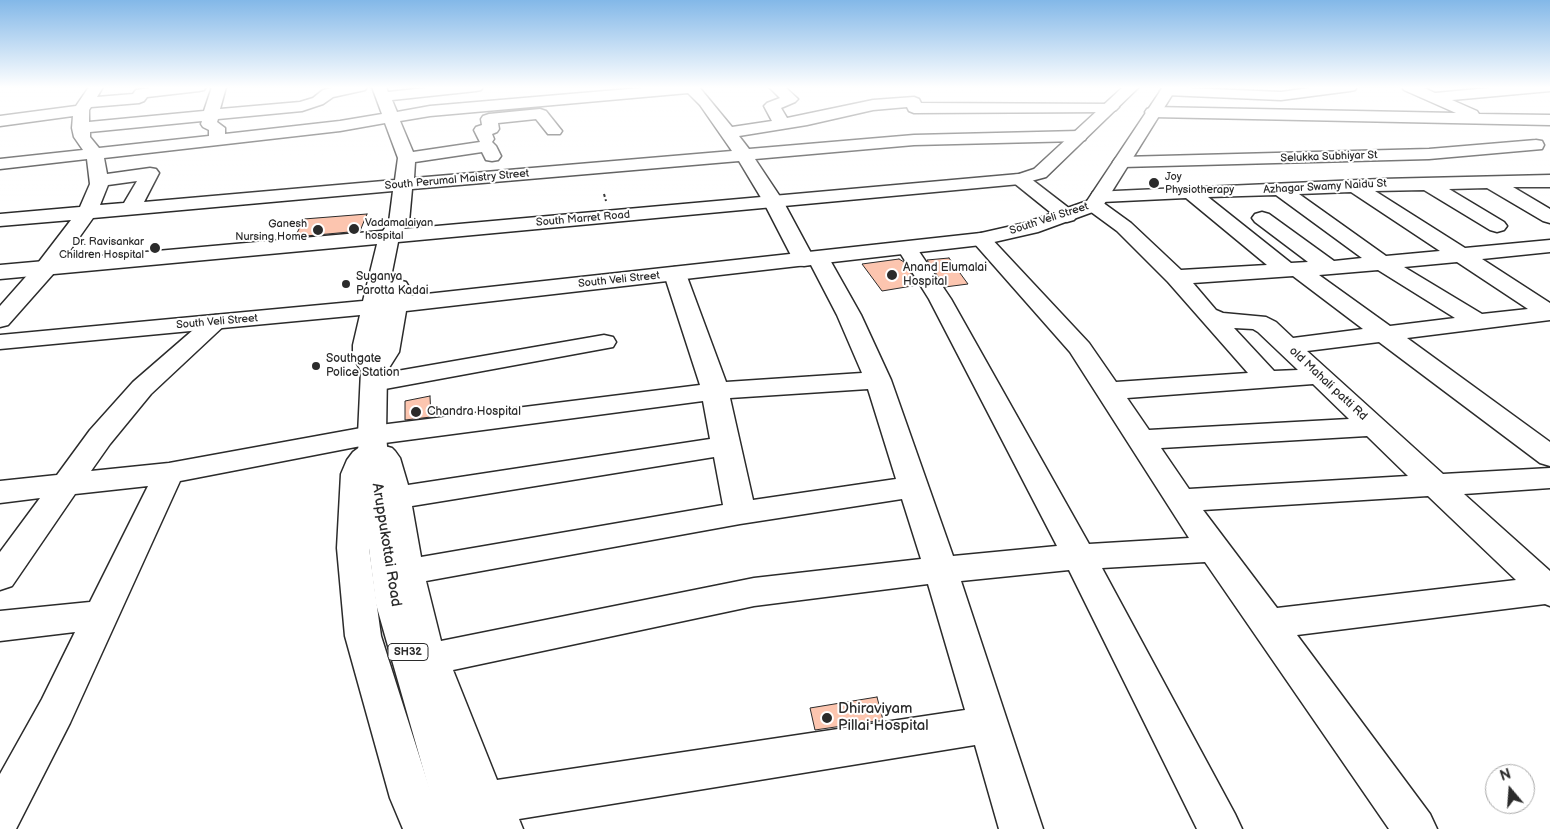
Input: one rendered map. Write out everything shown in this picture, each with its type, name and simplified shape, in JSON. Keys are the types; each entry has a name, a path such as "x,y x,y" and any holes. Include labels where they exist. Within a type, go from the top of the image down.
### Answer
{"street":[{"path":"34,131 37,126"},
{"path":"0,320 46,268 88,212 99,181 95,154 82,137 80,128 105,126"},
{"path":"212,126 217,128 217,139"},
{"path":"8,163 342,126"},
{"path":"394,126 407,158 488,147 505,137"},
{"path":"488,147 482,130 491,129 490,126"},
{"path":"534,133 554,130 550,126"},
{"path":"722,126 744,155 848,314 878,380 940,570 1020,829"},
{"path":"728,133 772,126"},
{"path":"914,126 914,140"},
{"name":"South Marret Road","path":"0,272 398,231 1020,179 1040,173 1090,126"},
{"name":"South Veli Street","path":"0,342 384,306 981,239 1031,228 1067,216 1097,200 1145,126"},
{"path":"1227,126 1278,130 1384,129 1427,126"},
{"path":"1496,126 1543,149"},
{"name":"South Perumal Maistry Street","path":"0,220 914,140 1079,136"},
{"path":"8,163 25,147"},
{"name":"Selukka Subhiyar St","path":"1122,162 1543,149"},
{"name":"Aruppukottai Road","path":"407,158 398,231 384,306 365,345 366,356 374,377 373,452 393,604 458,814 484,820"},
{"path":"99,181 150,173 131,208"},
{"path":"1020,179 1067,216"},
{"path":"1488,181 1550,217"},
{"name":"Azhagar Swamy Naidu St","path":"1097,200 1191,193 1356,186 1488,181 1550,181"},
{"path":"1428,184 1497,226"},
{"path":"1356,186 1550,313"},
{"path":"1280,190 1380,262 1478,322"},
{"path":"1191,193 1291,270 1385,333 1550,456"},
{"path":"1097,200 1176,277 1204,312 1212,318 1268,380"},
{"path":"1262,218 1328,268"},
{"path":"981,239 1080,348 1214,549 1415,829"},
{"path":"1176,277 1328,268 1550,246"},
{"path":"907,248 940,299 1079,557 1220,829"},
{"path":"675,274 712,378 740,513"},
{"path":"1288,346 1550,313"},
{"name":"old Mahali patti Rd","path":"1212,318 1258,322 1288,346 1549,591"},
{"path":"0,576 100,437 142,388 216,322"},
{"path":"374,377 604,342"},
{"path":"1108,390 1320,376"},
{"path":"0,492 373,452 715,391 878,380"},
{"path":"1141,440 1374,426"},
{"path":"395,498 726,446"},
{"path":"373,452 382,455 387,462 407,572 421,635 484,820 988,724"},
{"path":"373,452 363,459 357,467 356,474 353,548 363,636 411,798 425,829"},
{"path":"0,816 12,772 56,710 169,473"},
{"path":"1181,500 1550,478"},
{"path":"407,572 740,513 913,487"},
{"path":"430,659 754,592 940,570 1079,557 1214,549"},
{"path":"1268,624 1549,591"},
{"path":"0,626 101,615"}],"building":[{"path":"367,214 360,231 295,237 304,219"},
{"path":"949,258 968,284 945,287 927,260"},
{"path":"899,259 904,262 918,285 882,291 862,264"},
{"path":"430,396 431,417 405,420 405,401"},
{"path":"877,697 883,720 815,730 810,708"}],"place":[{"name":"Joy Physiotherapy","path":"1154,183"},
{"name":"Vadamalaiyan hospital","path":"354,229"},
{"name":"Ganesh Nursing Home","path":"318,230"},
{"name":"Dr. Ravisankar Children Hospital","path":"155,248"},
{"name":"Anand Elumalai Hospital","path":"892,275"},
{"name":"Suganya Parotta Kadai","path":"346,284"},
{"name":"Southgate Police Station","path":"316,366"},
{"name":"Chandra Hospital","path":"416,412"},
{"name":"Dhiraviyam Pillai Hospital","path":"827,718"}]}
